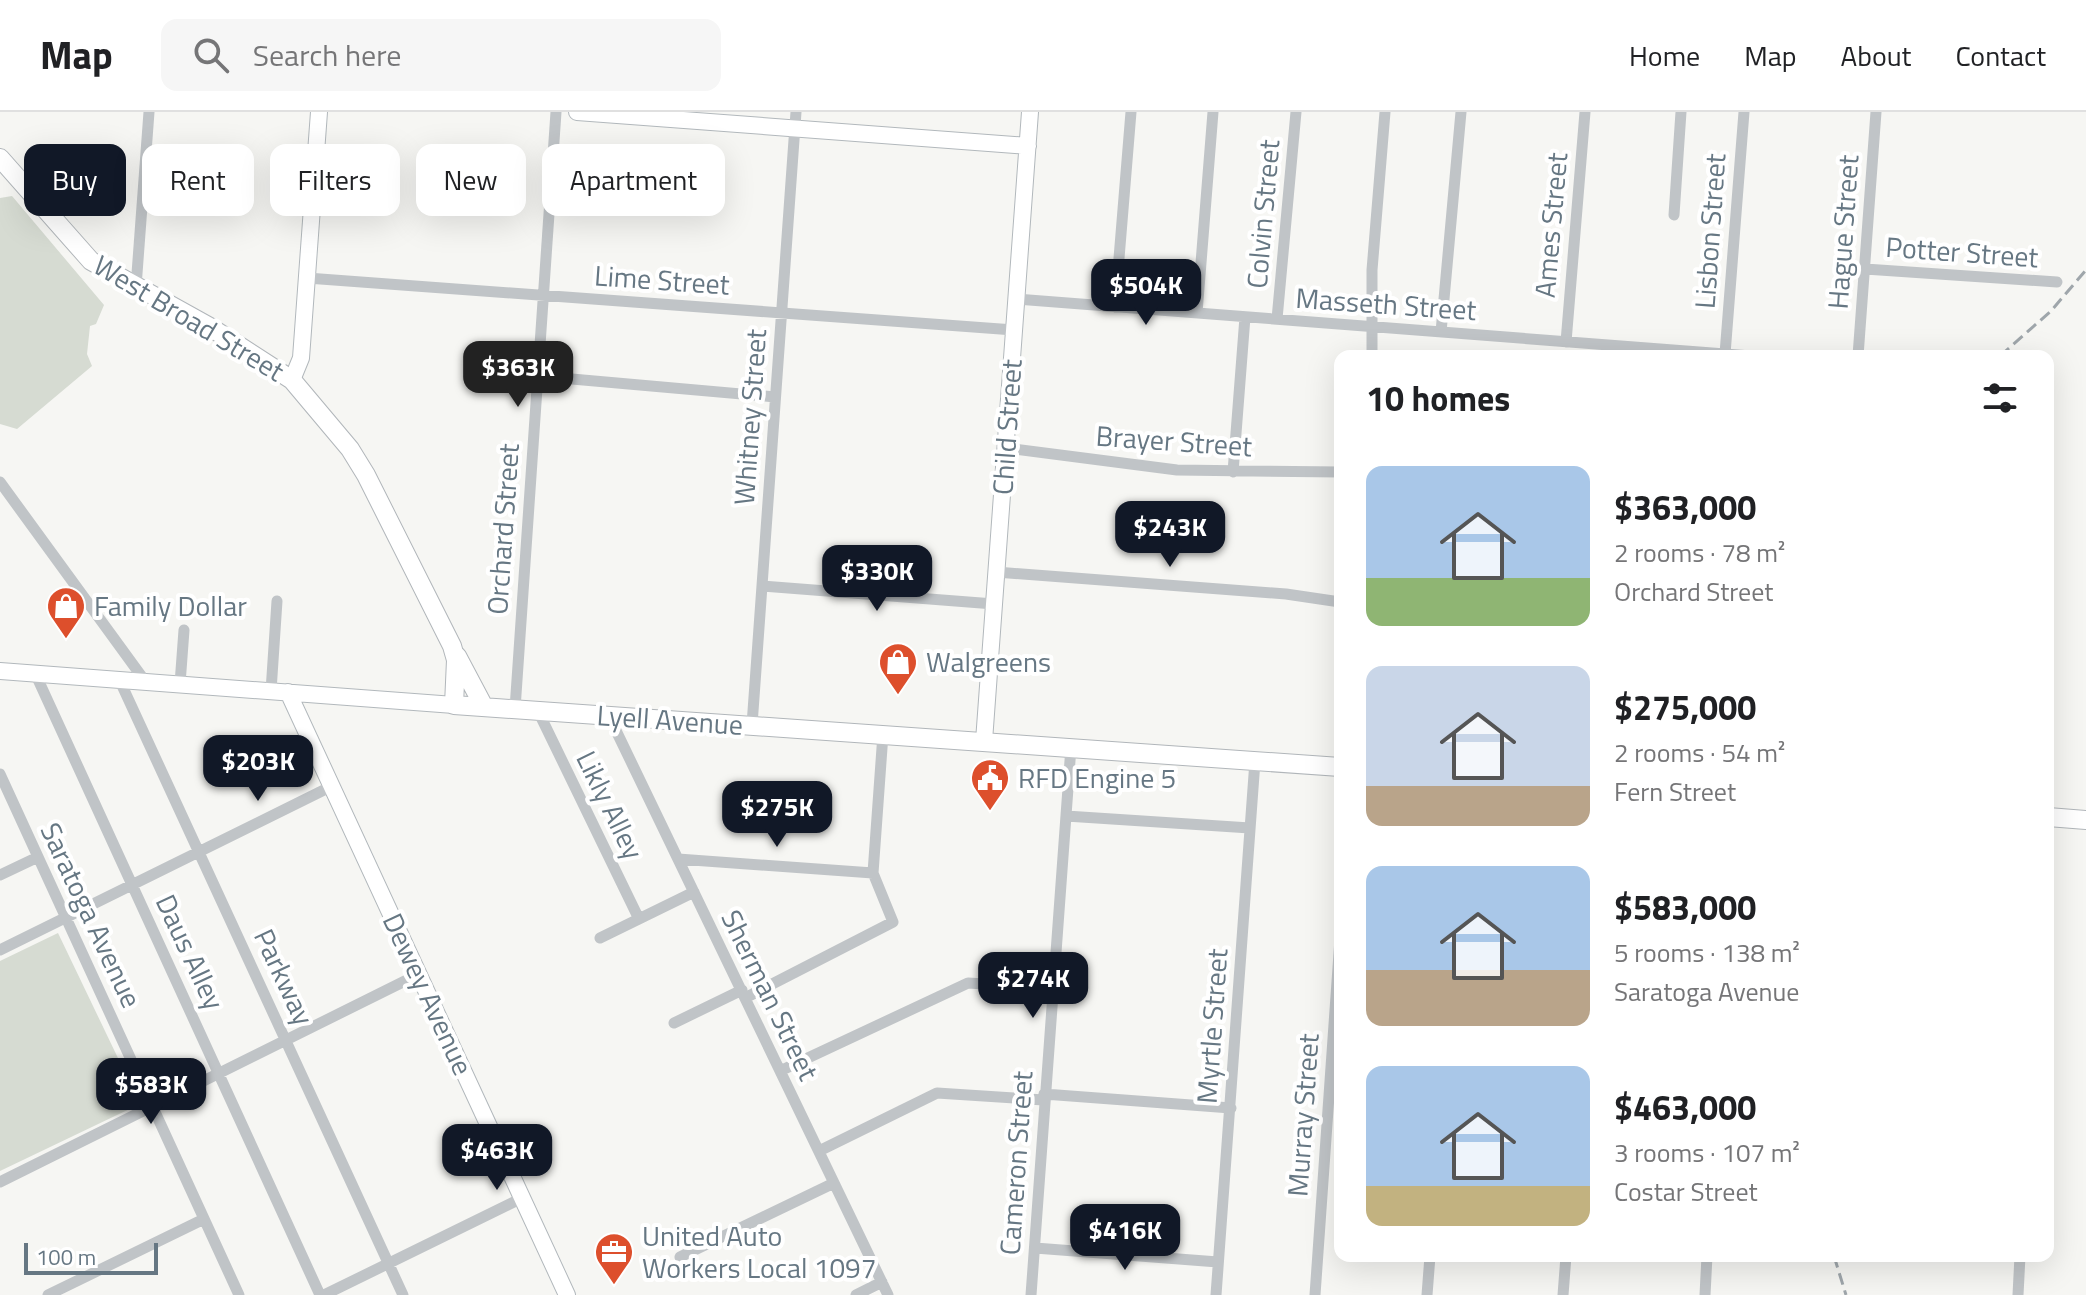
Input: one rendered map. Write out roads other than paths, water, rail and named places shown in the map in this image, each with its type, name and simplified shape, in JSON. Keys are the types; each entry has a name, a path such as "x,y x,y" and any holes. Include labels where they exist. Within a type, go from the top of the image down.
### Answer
{"main road":[{"name":"West Broad Street","path":"0,158 91,261 210,327 292,380 350,449 452,646 456,660 454,705"},
{"path":"452,646 484,707"},
{"name":"Lyell Avenue","path":"454,705 1334,767"},
{"path":"2054,823 2086,820"}],"street":[{"path":"136,287 149,112"},
{"path":"292,380 301,358 319,112"},
{"name":"Orchard Street","path":"515,709 556,112"},
{"path":"577,112 795,121 1028,146"},
{"name":"Child Street","path":"984,741 1030,112"},
{"path":"1115,307 1131,112"},
{"path":"1197,313 1213,112"},
{"name":"Colvin Street","path":"1277,319 1296,112"},
{"path":"1372,350 1372,270 1385,112"},
{"path":"1441,332 1461,112"},
{"name":"Ames Street","path":"1566,342 1585,112"},
{"path":"1674,215 1681,112"},
{"name":"Lisbon Street","path":"1725,350 1744,112"},
{"name":"Hague Street","path":"1858,350 1876,112"},
{"name":"Whitney Street","path":"752,725 795,121"},
{"name":"Potter Street","path":"1865,269 2057,282"},
{"name":"Lime Street","path":"307,278 1014,330"},
{"name":"Masseth Street","path":"1016,299 1672,350"},
{"path":"1233,472 1245,317"},
{"path":"538,376 775,397"},
{"name":"Brayer Street","path":"1006,448 1177,470 1334,472"},
{"path":"1,484 145,681"},
{"path":"996,572 1286,594 1334,601"},
{"path":"762,586 994,604"},
{"path":"271,691 277,601"},
{"path":"180,684 184,630"},
{"name":"Lyell Avenue","path":"0,671 454,705"},
{"name":"Daus Alley","path":"35,673 322,1295"},
{"name":"Parkway","path":"119,679 403,1295"},
{"name":"Dewey Avenue","path":"288,692 567,1295"},
{"name":"Likly Alley","path":"538,711 639,919"},
{"name":"Sherman Street","path":"609,716 888,1295"},
{"path":"674,1023 890,926 892,917 873,873 883,734"},
{"name":"Cameron Street","path":"1031,1295 1071,747"},
{"name":"Myrtle Street","path":"1216,1295 1255,761"},
{"name":"Saratoga Avenue","path":"0,774 6,801 38,857 239,1295"},
{"path":"0,950 332,786"},
{"path":"1066,816 1250,828"},
{"path":"0,875 38,857"},
{"path":"678,859 873,873"},
{"path":"600,938 694,892"},
{"path":"0,1182 419,974"},
{"path":"780,1071 968,983 1053,988"},
{"name":"Murray Street","path":"1315,1295 1334,1024"},
{"path":"819,1151 937,1093 1231,1108"},
{"path":"680,1257 834,1183"},
{"path":"322,1295 522,1198"},
{"path":"48,1295 204,1219"},
{"path":"1035,1248 1218,1262"},
{"path":"1427,1295 1430,1262"},
{"path":"1563,1295 1566,1262"},
{"path":"1705,1295 1707,1262"},
{"path":"2018,1295 2020,1262"},
{"path":"856,1295 882,1282"}],"railway":[{"path":"2007,350 2051,311 2086,270"},
{"path":"1836,1262 1846,1295"}],"place":[{"name":"Family Dollar","path":"66,640"},
{"name":"Walgreens","path":"898,696"},
{"name":"RFD Engine 5","path":"990,812"},
{"name":"United Auto Workers Local 1097","path":"614,1286"}]}
